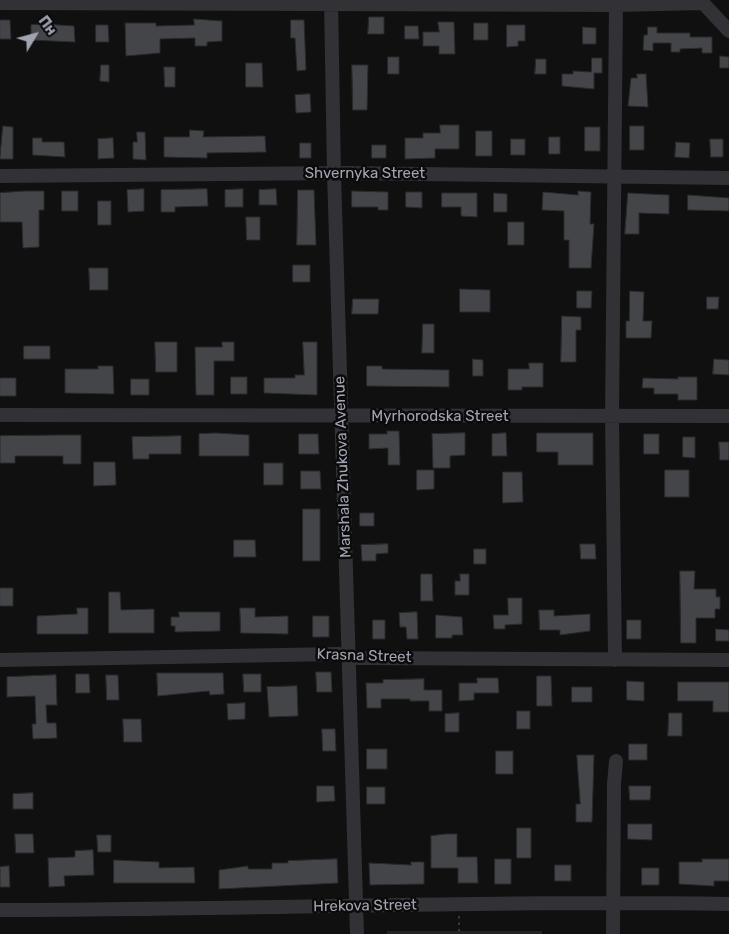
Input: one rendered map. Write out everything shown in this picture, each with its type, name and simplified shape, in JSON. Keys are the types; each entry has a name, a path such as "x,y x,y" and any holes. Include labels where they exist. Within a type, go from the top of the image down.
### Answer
{"street":[{"path":"0,3 331,1 616,5 704,1 729,31"},
{"name":"Marshala Zhukova Avenue","path":"331,1 334,173 357,934"},
{"path":"615,660 612,417 616,5"},
{"name":"Shvernyka Street","path":"0,176 334,173 729,178"},
{"name":"Myrhorodska Street","path":"0,415 342,417 729,416"},
{"name":"Krasna Street","path":"0,660 339,654 358,658 729,660"},
{"path":"613,934 614,784 616,761"},
{"name":"Hrekova Street","path":"0,910 164,910 614,902 729,904"}],"path":[{"path":"459,906 459,934"}],"shaded area":[{"path":"387,931 542,931 542,934 387,934"}],"building":[{"path":"369,17 384,17 384,34 368,34"},
{"path":"194,19 222,21 222,41 207,42 207,46 195,46 195,38 160,39 160,53 126,56 125,23 156,23 156,26 194,25"},
{"path":"0,20 10,20 11,39 0,39"},
{"path":"291,20 304,20 306,70 297,71 295,38 291,38"},
{"path":"438,22 454,22 455,54 439,54 439,46 423,46 423,32 439,32"},
{"path":"474,23 488,23 488,40 474,40"},
{"path":"31,25 74,26 75,42 31,40"},
{"path":"96,25 108,25 109,42 96,42"},
{"path":"507,25 525,25 525,41 518,41 518,46 507,47"},
{"path":"405,26 418,26 419,39 405,39"},
{"path":"583,27 596,28 596,44 583,44"},
{"path":"648,27 657,27 657,33 690,33 690,37 712,37 712,53 702,53 702,48 680,49 680,52 671,52 671,43 653,43 653,51 643,50 644,35 647,35"},
{"path":"720,56 729,57 729,68 720,68"},
{"path":"388,57 399,57 399,74 388,74"},
{"path":"592,58 602,58 602,73 594,73 594,89 562,86 562,74 573,74 573,71 591,72"},
{"path":"536,59 546,59 546,74 535,74"},
{"path":"246,63 262,63 263,87 246,87"},
{"path":"101,65 109,65 109,82 100,81"},
{"path":"352,65 368,65 367,110 353,110"},
{"path":"164,67 175,67 175,87 165,87"},
{"path":"637,74 646,74 648,107 628,106 631,78 637,78"},
{"path":"310,94 311,112 296,113 295,95"},
{"path":"440,125 459,125 459,149 435,149 435,158 405,159 405,138 423,138 423,133 440,133"},
{"path":"3,126 13,127 13,159 0,159"},
{"path":"630,126 644,126 644,150 630,150"},
{"path":"585,127 600,127 600,151 585,151"},
{"path":"190,130 204,131 203,137 265,136 266,152 207,153 207,158 164,157 164,137 189,137"},
{"path":"476,131 492,131 492,156 476,156"},
{"path":"137,132 145,132 146,160 133,159 133,142 137,142"},
{"path":"549,137 560,137 560,154 549,154"},
{"path":"33,138 42,138 42,142 64,142 65,157 33,155"},
{"path":"113,138 114,158 98,159 98,139"},
{"path":"511,139 525,139 525,155 511,155"},
{"path":"710,139 723,139 723,157 711,157"},
{"path":"676,142 690,143 689,158 675,157"},
{"path":"300,143 311,143 311,158 300,158"},
{"path":"372,145 386,145 386,158 372,158"},
{"path":"144,189 144,211 128,212 127,190"},
{"path":"207,189 208,206 175,207 175,212 161,212 161,190"},
{"path":"243,189 243,207 225,207 225,190"},
{"path":"276,189 277,205 259,205 259,190"},
{"path":"298,190 314,190 316,245 297,245"},
{"path":"44,191 44,210 39,210 39,247 23,248 22,222 0,222 0,193"},
{"path":"62,191 78,191 78,211 62,211"},
{"path":"352,191 388,192 388,210 378,210 378,207 352,207"},
{"path":"578,191 591,192 590,224 594,224 591,268 569,268 569,240 564,240 564,211 542,210 543,192 578,195"},
{"path":"406,192 422,192 422,208 406,207"},
{"path":"442,193 477,193 477,217 461,216 461,207 442,207"},
{"path":"494,193 507,194 507,212 494,212"},
{"path":"628,193 669,195 669,214 639,213 639,234 625,234"},
{"path":"688,195 729,198 729,211 688,210"},
{"path":"98,201 111,201 111,225 98,225"},
{"path":"246,217 260,217 260,240 247,240"},
{"path":"508,222 524,222 524,245 508,245"},
{"path":"293,265 310,265 310,282 293,282"},
{"path":"89,268 108,268 108,290 90,290"},
{"path":"460,289 490,290 490,312 460,312"},
{"path":"577,291 592,291 591,308 577,308"},
{"path":"630,291 644,292 643,321 652,321 651,338 626,338 626,321 629,321"},
{"path":"707,297 719,297 718,309 707,309"},
{"path":"353,299 379,299 378,314 352,314"},
{"path":"562,316 581,317 581,330 576,330 576,362 561,362"},
{"path":"423,324 434,324 434,353 422,353"},
{"path":"155,342 177,342 177,372 156,372"},
{"path":"222,342 234,342 234,361 214,361 214,395 196,395 195,347 222,347"},
{"path":"303,342 317,342 317,395 264,393 264,378 295,378 295,375 304,375"},
{"path":"24,346 50,346 50,359 24,359"},
{"path":"473,359 483,360 483,376 473,376"},
{"path":"714,359 729,360 729,375 713,374"},
{"path":"529,363 543,363 543,387 522,387 522,390 508,390 508,369 529,369"},
{"path":"98,366 113,366 114,394 65,393 65,369 98,369"},
{"path":"367,366 382,366 382,369 449,370 449,387 367,386"},
{"path":"231,377 247,377 247,394 231,394"},
{"path":"678,377 697,377 697,400 678,400 678,394 654,394 654,388 642,388 643,378 678,379"},
{"path":"0,378 16,378 16,396 0,396"},
{"path":"131,379 149,379 149,395 131,395"},
{"path":"387,431 399,431 400,465 388,465 388,448 369,449 369,434 387,434"},
{"path":"465,433 465,455 450,456 450,468 433,468 432,434"},
{"path":"506,433 507,456 492,456 492,434"},
{"path":"537,433 593,433 593,465 558,465 558,452 537,452"},
{"path":"199,434 249,435 249,456 199,456"},
{"path":"299,434 318,434 319,454 299,454"},
{"path":"644,434 659,434 659,454 644,454"},
{"path":"81,435 81,464 63,464 63,456 15,456 15,463 0,463 0,436"},
{"path":"181,436 181,454 149,454 149,459 133,459 132,437"},
{"path":"683,437 695,437 695,458 683,457"},
{"path":"719,442 729,442 729,460 720,460"},
{"path":"94,462 115,462 116,485 94,486"},
{"path":"264,463 283,463 283,485 264,485"},
{"path":"417,470 434,470 434,489 417,490"},
{"path":"665,470 689,470 689,497 665,497"},
{"path":"301,471 320,471 321,489 301,489"},
{"path":"503,472 522,472 523,502 503,503"},
{"path":"303,509 320,509 320,561 303,561"},
{"path":"360,513 374,513 374,526 360,526"},
{"path":"234,540 255,540 256,557 234,557"},
{"path":"388,544 388,553 376,554 376,561 362,561 361,545"},
{"path":"580,544 595,544 596,559 581,559"},
{"path":"474,549 486,549 486,564 474,564"},
{"path":"680,571 695,571 694,589 716,589 716,597 720,597 720,609 715,609 715,618 696,618 696,643 681,643"},
{"path":"421,574 432,574 433,601 421,601"},
{"path":"460,574 469,574 469,595 455,595 455,581 460,581"},
{"path":"0,588 13,588 13,606 0,606"},
{"path":"109,592 120,592 121,610 154,609 154,633 109,633"},
{"path":"508,598 522,598 522,624 505,625 505,629 494,629 493,615 508,615"},
{"path":"77,608 88,608 88,634 37,634 37,616 77,614"},
{"path":"240,608 255,608 255,617 288,616 288,634 241,633"},
{"path":"539,610 554,610 554,616 590,614 590,631 560,635 560,630 540,630"},
{"path":"179,612 220,612 220,631 175,632 175,626 171,626 171,617 179,617"},
{"path":"417,612 418,639 407,639 406,627 400,627 399,613"},
{"path":"436,615 462,617 463,635 452,635 452,638 436,638"},
{"path":"313,616 329,616 329,637 313,637"},
{"path":"373,620 385,620 385,639 373,639"},
{"path":"627,620 641,620 641,639 627,639"},
{"path":"716,629 729,630 729,641 716,641"},
{"path":"316,672 331,672 332,692 317,692"},
{"path":"157,673 223,673 224,694 210,695 209,691 158,696"},
{"path":"76,674 89,674 90,693 76,693"},
{"path":"243,674 261,674 261,692 244,692"},
{"path":"56,675 57,705 46,705 47,723 56,723 57,738 33,739 32,724 36,724 35,696 7,697 7,677"},
{"path":"106,675 118,675 119,700 107,700"},
{"path":"537,676 551,676 552,706 537,706"},
{"path":"477,678 498,678 499,693 474,693 474,700 459,701 459,683 477,683"},
{"path":"424,679 424,690 442,690 442,711 429,711 429,701 410,701 410,699 381,699 381,708 367,708 366,683 383,683 383,680"},
{"path":"627,681 644,682 644,701 627,700"},
{"path":"678,682 729,682 729,712 713,712 713,701 678,701"},
{"path":"297,686 298,716 269,717 267,687"},
{"path":"572,687 592,687 592,702 572,702"},
{"path":"245,703 245,719 228,720 227,704"},
{"path":"517,711 530,711 530,729 517,729"},
{"path":"459,713 459,732 445,732 445,714"},
{"path":"669,713 682,713 682,736 668,736"},
{"path":"123,719 141,719 142,742 124,742"},
{"path":"322,729 335,729 336,751 323,751"},
{"path":"629,744 647,744 647,760 629,760"},
{"path":"367,749 387,749 387,769 367,769"},
{"path":"496,751 513,751 513,774 496,774"},
{"path":"577,755 594,755 592,822 576,822 576,804 580,804"},
{"path":"317,786 334,786 335,801 317,802"},
{"path":"629,786 651,786 650,800 630,800"},
{"path":"367,787 385,787 385,804 367,804"},
{"path":"33,793 33,809 13,809 13,794"},
{"path":"628,824 652,824 652,840 628,839"},
{"path":"517,828 531,828 531,858 517,858"},
{"path":"15,834 33,834 34,853 16,853"},
{"path":"457,834 457,857 477,857 478,883 458,883 458,868 431,868 431,836"},
{"path":"97,835 111,835 111,852 98,852"},
{"path":"93,850 94,875 64,876 65,886 49,887 48,858 75,857 75,851"},
{"path":"337,859 338,883 219,889 219,870 248,866 248,869 272,869 272,863"},
{"path":"495,859 511,859 511,884 495,884"},
{"path":"702,859 729,859 729,881 714,881 714,886 679,884 679,862 702,862"},
{"path":"114,860 159,862 159,868 194,867 195,883 114,883"},
{"path":"411,862 424,862 424,884 370,885 369,863 411,865"},
{"path":"555,865 571,865 571,881 555,881"},
{"path":"9,866 10,887 0,887 0,867"},
{"path":"642,868 659,868 659,885 642,885"}]}
